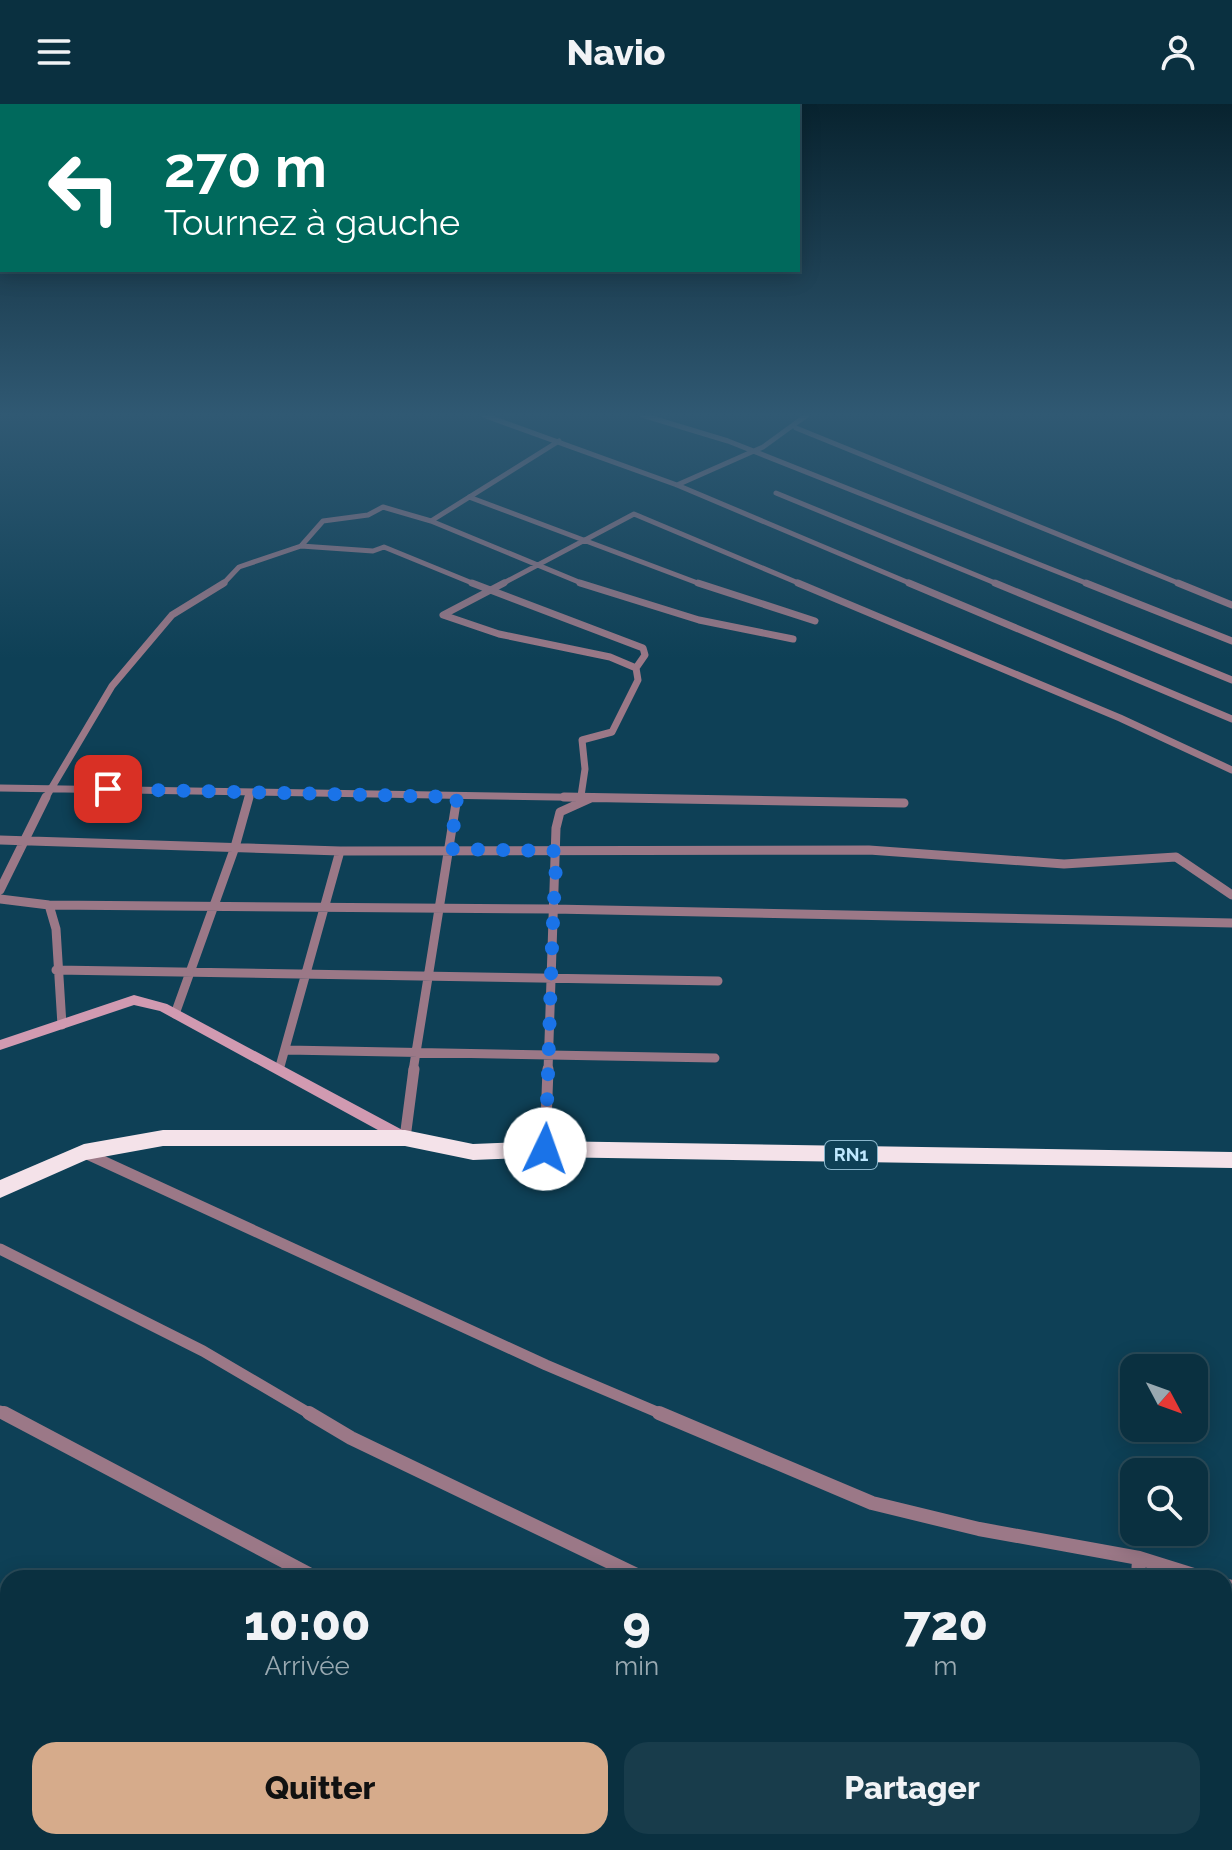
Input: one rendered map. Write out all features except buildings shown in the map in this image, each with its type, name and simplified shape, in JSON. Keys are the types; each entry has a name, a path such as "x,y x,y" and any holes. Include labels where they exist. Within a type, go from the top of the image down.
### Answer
{"highway":[{"name":"RN1","path":"0,1189 84,1152 163,1138 405,1138 473,1152 545,1149 1232,1160"}],"street":[{"path":"704,496 1232,719"},
{"path":"784,496 1232,680"},
{"path":"866,496 1232,641"},
{"path":"965,496 1232,605"},
{"path":"431,521 469,497 727,594 815,621"},
{"path":"301,546 323,521 368,515 383,507 431,521 534,566 719,627 793,639"},
{"path":"636,668 610,657 499,634 443,615 634,514 1107,712 1232,770"},
{"path":"0,890 51,788 124,669 172,615 190,601 221,586 239,567 301,546 373,551 384,547 643,648 645,655 636,668 638,680 612,732 582,740 585,769 581,796"},
{"path":"0,788 457,797 598,795 904,803"},
{"path":"175,1014 235,847 250,792"},
{"path":"545,1149 550,1056 548,979 560,812 598,795"},
{"path":"0,1045 134,1000 175,1014 405,1138 413,1052 451,849 457,797"},
{"path":"0,840 340,851 869,850 1064,864 1176,857 1232,895"},
{"path":"279,1070 340,851"},
{"path":"0,899 49,905 553,909 1232,923"},
{"path":"49,905 56,929 56,970 62,1025"},
{"path":"56,970 718,981"},
{"path":"287,1050 715,1058"},
{"path":"84,1152 546,1365 872,1503 979,1529 1139,1558 1177,1570"},
{"path":"0,1249 203,1351 351,1438 626,1570"},
{"path":"0,1411 301,1570"},
{"path":"1138,1570 1139,1558"}],"route":[{"path":"108,789 457,797 451,849 557,851 548,979 550,1056 545,1149"}]}
